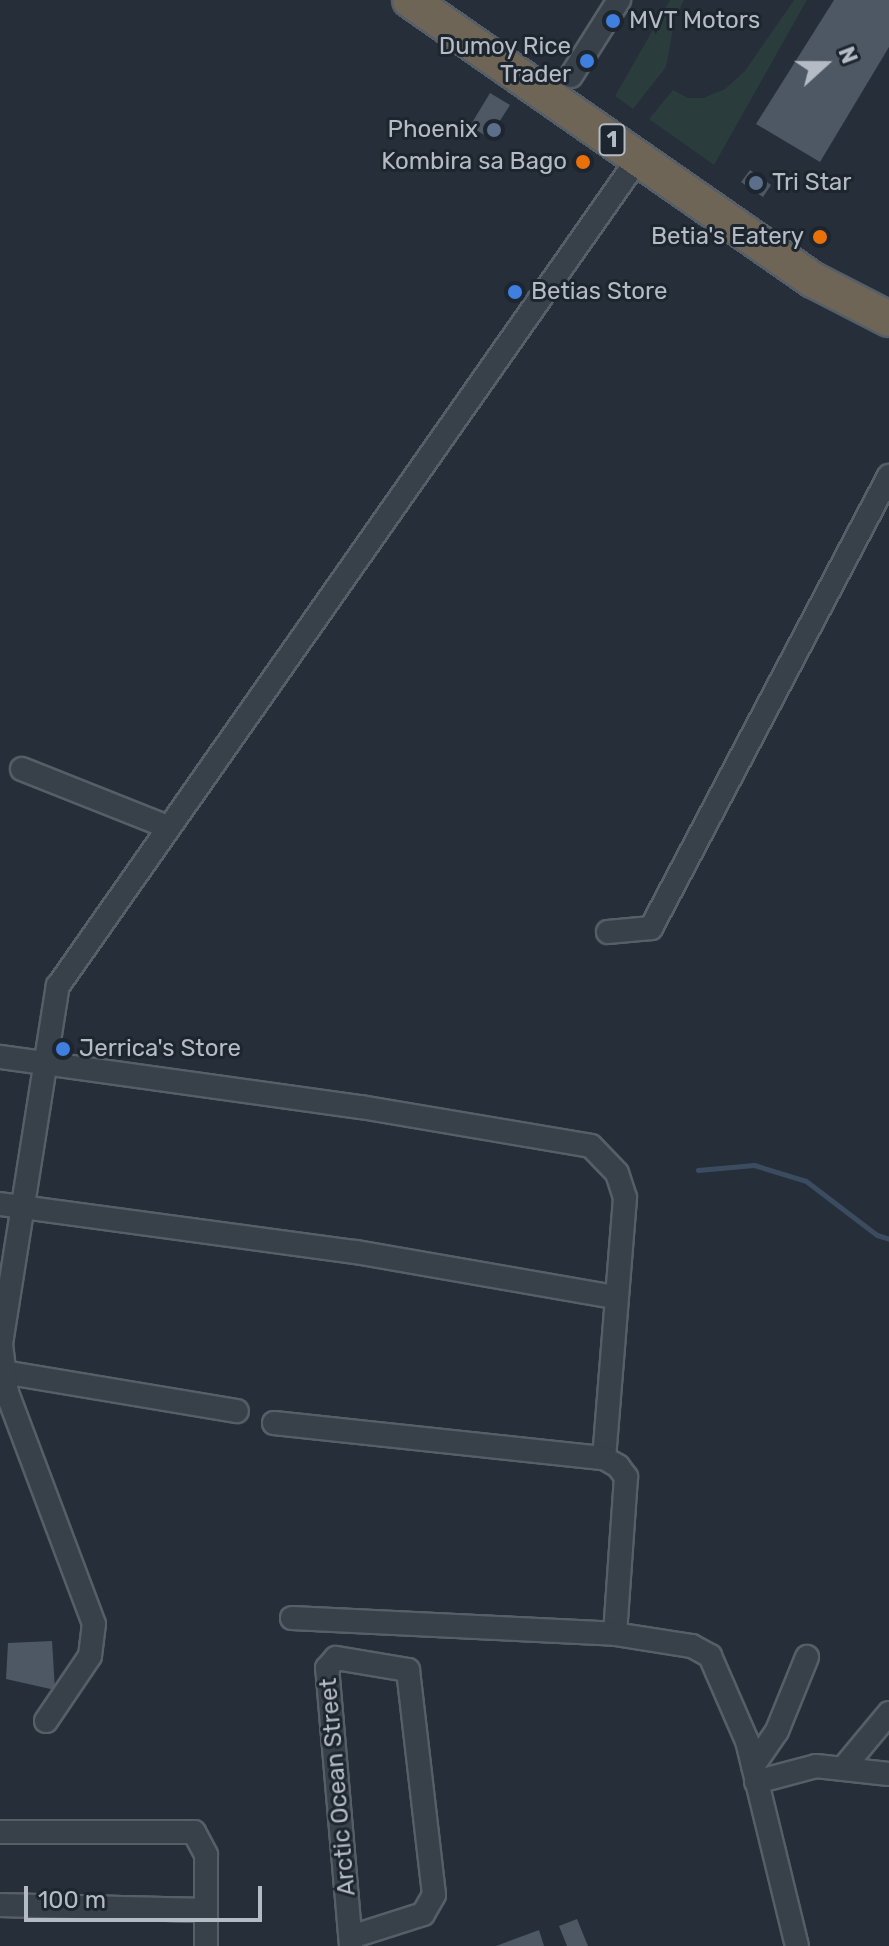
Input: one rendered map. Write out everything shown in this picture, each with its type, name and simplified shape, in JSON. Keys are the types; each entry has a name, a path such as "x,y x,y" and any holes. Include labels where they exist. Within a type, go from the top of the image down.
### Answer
{"highway":[{"name":"1","path":"410,0 836,294 889,340"},
{"name":"1","path":"836,294 889,319"}],"street":[{"path":"571,76 619,0"},
{"path":"46,1721 90,1656 94,1624 3,1372 1,1344 58,986 638,159"},
{"path":"608,932 651,928 889,476"},
{"path":"22,769 168,827"},
{"path":"0,1057 361,1107 591,1146 617,1173 625,1198 614,1297 604,1458"},
{"path":"0,1204 356,1252 614,1297"},
{"path":"3,1372 237,1411"},
{"path":"274,1423 604,1458 626,1477 615,1634"},
{"path":"292,1618 615,1634 692,1646 710,1656 735,1708 797,1946"},
{"path":"754,1774 777,1731 807,1657"},
{"name":"Arctic Ocean Street","path":"336,1658 408,1670 434,1895 423,1914 351,1941 327,1668 336,1658"},
{"path":"845,1766 889,1713"},
{"path":"754,1774 793,1768 845,1766 889,1774"},
{"path":"0,1832 194,1832 205,1844 206,1946"},
{"path":"0,1905 206,1910"}],"shaded area":[{"path":"670,0 684,0 675,19 666,67 633,109 615,96"},
{"path":"794,0 807,0 714,165 649,119 673,90 688,98 703,98 725,89 745,71"}],"building":[{"path":"834,0 889,0 889,47 820,162 756,124"},
{"path":"490,93 510,105 489,138 470,126"},
{"name":"Tri Star","path":"750,170 771,185 763,197 741,182"},
{"path":"52,1641 55,1690 6,1679 8,1643"},
{"path":"577,1919 588,1946 567,1946 559,1926"},
{"path":"539,1930 544,1946 496,1946"}],"waterway":[{"path":"698,1170 754,1165 806,1181 877,1235 889,1239"}],"place":[{"name":"MVT Motors","path":"613,21"},
{"name":"Dumoy Rice Trader","path":"587,61"},
{"name":"Phoenix","path":"494,130"},
{"name":"Kombira sa Bago","path":"583,162"},
{"name":"Tri Star","path":"756,183"},
{"name":"Betia's Eatery","path":"820,237"},
{"name":"Betias Store","path":"515,292"},
{"name":"Jerrica's Store","path":"63,1049"}]}
